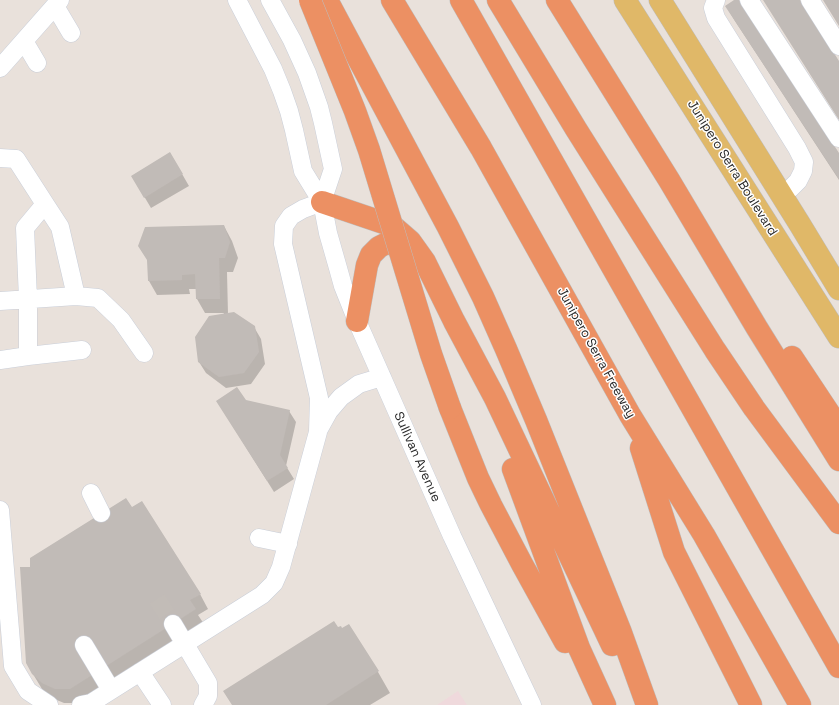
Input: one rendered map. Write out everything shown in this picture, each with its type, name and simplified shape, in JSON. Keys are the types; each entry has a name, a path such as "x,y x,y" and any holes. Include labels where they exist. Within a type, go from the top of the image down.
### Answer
{"highway":[{"path":"310,0 355,110 369,150 431,354 450,408 478,478 500,523 561,634 603,705"},
{"path":"327,0 480,291 536,420 620,630 647,705"},
{"name":"Junipero Serra Freeway","path":"392,0 485,155 630,415 704,535 800,705"},
{"path":"461,0 839,667"},
{"path":"498,0 580,136 715,350 754,408 839,522"},
{"path":"558,0 839,460"},
{"path":"669,180 765,317 839,428"},
{"path":"322,202 383,222 395,228 410,241 425,262 494,398 607,636 642,705"},
{"path":"356,320 367,265 374,251 385,244 400,243 412,249 425,262"},
{"path":"454,321 510,461 579,648 603,705"},
{"path":"630,415 674,552 751,705"}],"main road":[{"name":"Junipero Serra Boulevard","path":"625,0 839,337"},
{"path":"660,0 839,289"},
{"path":"743,185 779,191"}],"street":[{"name":"Sullivan Avenue","path":"237,0 273,70 289,111 303,172 322,202 328,233 349,303 356,320 452,536 532,705"},
{"name":"Sullivan Avenue","path":"270,0 292,40 304,67 324,123 333,168 322,202"},
{"path":"716,0 713,8 716,18 797,148 804,162 803,171 798,182 790,189 779,191"},
{"path":"749,0 839,138"},
{"path":"810,0 839,46"},
{"path":"3,59 24,41 58,3 71,33"},
{"path":"24,41 37,63"},
{"path":"0,158 16,159 60,227 76,296"},
{"path":"318,432 319,398 283,244 284,226 291,216 303,209 322,202"},
{"path":"28,356 28,299 25,228 44,204"},
{"path":"0,301 76,296 98,298 121,320 144,353"},
{"path":"0,360 82,350"},
{"path":"81,705 91,703 262,595 274,583 282,567 318,432 329,411 341,397 359,384 382,377"},
{"path":"91,493 101,513"},
{"path":"0,510 13,666 28,691 49,705"},
{"path":"258,538 288,544"},
{"path":"173,624 208,683 208,696 203,705"},
{"path":"84,645 111,690"},
{"path":"140,672 162,705"}],"shaded area":[{"path":"458,691 467,705 437,705"}],"building":[{"path":"734,0 739,0 839,153 839,179 725,6"},
{"path":"763,0 800,0 839,61 839,120"},
{"path":"823,0 839,0 839,26"},
{"path":"170,152 183,174 144,198 131,176"},
{"path":"224,225 230,242 225,258 219,258 220,299 196,299 195,274 182,275 182,280 148,281 147,260 138,246 145,227"},
{"path":"234,312 255,326 259,352 244,373 219,377 198,362 195,337 209,316"},
{"path":"237,387 246,400 290,410 280,455 288,468 267,481 216,401"},
{"path":"126,498 132,507 142,501 201,594 190,600 196,609 70,689 55,689 42,683 32,674 26,663 20,567 30,567 30,558"},
{"path":"334,621 338,627 341,626 342,628 349,624 379,671 326,705 232,705 223,691"}],"tunnel":[{"path":"157,599 173,624"}]}
